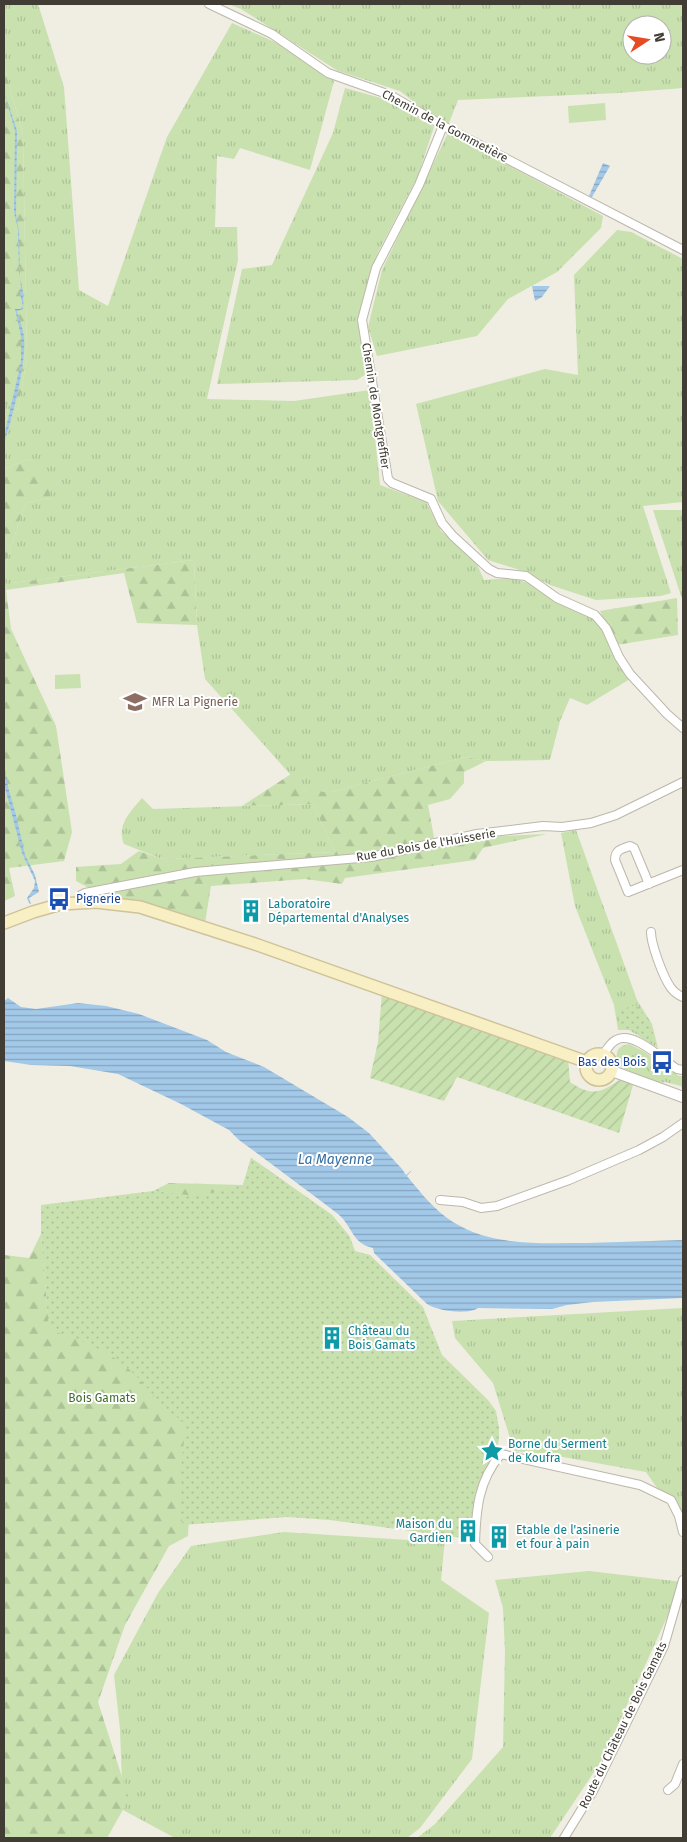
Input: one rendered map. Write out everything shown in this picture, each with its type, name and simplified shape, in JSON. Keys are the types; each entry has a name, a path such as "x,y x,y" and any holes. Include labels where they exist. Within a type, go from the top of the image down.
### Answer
{"main road":[{"path":"4,923 48,908 77,903 120,904 162,913 255,944 587,1062"},
{"path":"603,1054 612,1063 612,1071 603,1080 594,1080 586,1071 587,1062 592,1056 603,1054"}],"street":[{"name":"Chemin de la Gommetière","path":"209,4 272,34 328,74 390,95 443,126 683,250"},
{"name":"Chemin de Montgreffier","path":"443,126 419,185 376,268 362,320 388,479 392,483 432,499 442,524 452,536 489,569 497,573 526,576 556,598 595,614 606,628 619,657 630,674 667,714 683,728"},
{"name":"Rue du Bois de l'Huisserie","path":"77,903 81,895 85,893 195,872 372,857 477,834 543,826 562,827 591,823 616,815 683,782"},
{"path":"649,884 634,848 630,846 617,852 615,855 616,860 628,892 649,884 683,870"},
{"path":"651,932 651,941 670,987 683,997"},
{"path":"603,1054 617,1039 629,1038 643,1044 677,1069 683,1070"},
{"path":"612,1071 683,1097"},
{"path":"440,1200 463,1202 481,1208 497,1206 569,1180 639,1150 663,1138 683,1123"},
{"path":"488,1557 476,1544 476,1517 481,1487 493,1463 501,1454 640,1485 671,1500 679,1516 683,1532"},
{"name":"Route du Château de Bois Gamats","path":"564,1838 593,1791 664,1646 683,1580"},
{"path":"668,1790 675,1784 683,1764"},
{"path":"675,1784 683,1788"}],"green space":[{"path":"4,4 38,4 64,87 79,290 108,306 167,137 232,23 277,43 334,81 310,170 240,148 234,159 217,156 215,227 237,227 238,260 207,399 294,401 370,390 380,485 426,502 441,531 475,560 484,580 510,578 533,584 552,600 598,621 630,679 587,705 570,698 560,721 550,760 486,761 465,757 331,792 306,792 205,679 197,625 194,560 4,584 4,570 25,503 50,498 30,459 4,469 4,403 18,409 27,358 23,135 4,66"},
{"path":"228,4 683,4 683,88 619,93 458,100 447,128 400,91 338,71 241,9"},
{"path":"4,66 23,135 27,358 18,409 4,403"},
{"path":"345,88 388,100 434,127 417,178 378,252 358,320 366,374 357,380 217,384 242,269 272,265 333,133"},
{"path":"605,103 606,120 569,123 568,106"},
{"path":"448,133 603,216 601,228 557,272 508,299 477,336 377,356 368,327 382,270"},
{"path":"617,230 631,232 683,259 683,502 643,506 671,593 661,596 596,600 550,585 523,571 488,560 438,501 416,404 545,369 578,375 574,275"},
{"path":"30,459 49,481 50,498 25,503 4,570 4,469"},
{"path":"653,510 683,510 683,602"},
{"path":"194,560 197,625 137,623 124,573 6,590 11,629 56,726 72,832 64,861 9,868 15,896 4,901 4,584"},
{"path":"677,598 678,635 616,645 600,611"},
{"path":"80,674 81,688 55,689 55,675"},
{"path":"465,757 486,761 464,772 464,783 450,799 428,805 436,848 482,837 547,834 483,848 475,860 345,878 342,884 305,879 211,886 205,923 113,899 118,882 89,888 76,881 76,867 121,864 139,851 162,859 335,852 313,804 242,806 291,774 306,792 331,792"},
{"path":"142,798 153,809 313,804 335,852 162,859 124,844 122,837 123,825 129,813"},
{"path":"576,830 637,1000 652,1024 658,1048 629,1030 618,1030 614,1005 575,906 561,833"},
{"path":"382,993 568,1059 570,1082 584,1090 601,1090 621,1079 633,1085 619,1133 457,1077 444,1101 370,1078 378,1042"},
{"path":"636,1005 649,1021 655,1040 648,1040 634,1030 622,1028 616,1011"},
{"path":"629,1044 643,1051 679,1076 683,1076 683,1091 681,1086 665,1082 660,1083 633,1073 620,1065 617,1059 618,1049"},
{"name":"Bois Gamats","path":"251,1158 332,1215 350,1237 194,1433 188,1536 169,1546 125,1625 98,1702 129,1799 107,1838 4,1838 4,1255 29,1258 41,1234 48,1314 197,1197 153,1191 169,1183 243,1185"},
{"path":"251,1158 332,1215 350,1237 355,1251 370,1255 423,1307 442,1355 488,1400 496,1411 499,1439 496,1453 478,1485 471,1524 463,1538 330,1520 287,1517 183,1525 180,1487 186,1422 171,1413 135,1375 116,1359 84,1342 49,1330 41,1234 41,1205 153,1191 197,1196 243,1185"},
{"path":"683,1308 683,1525 646,1472 552,1455 514,1451 493,1383 455,1338 452,1321"},
{"path":"284,1532 408,1540 445,1538 441,1580 489,1613 472,1759 420,1828 407,1838 175,1838 123,1810 120,1729 114,1675 158,1593 191,1546"},
{"path":"589,1571 683,1582 602,1760 550,1838 417,1838 435,1824 503,1747 505,1651 503,1608 495,1580"}],"water":[{"path":"4,91 17,131 16,214 19,232 20,279 18,229 14,212 15,131"},
{"path":"603,163 610,166 592,197 589,196"},
{"path":"20,279 23,289 23,306 20,294"},
{"path":"532,286 550,286 542,297 535,301"},
{"path":"23,306 23,309 17,311 23,334 23,362 18,390 4,443 21,362 21,336 15,309 20,309"},
{"path":"4,763 25,855 35,875 39,892 29,898 31,904 27,898 34,888 35,881 22,853 5,788"},
{"name":"La Mayenne","path":"8,998 21,1007 36,1009 78,1003 106,1006 139,1014 207,1040 226,1052 264,1067 348,1117 369,1133 406,1175 412,1170 407,1176 446,1218 484,1236 501,1240 535,1243 683,1240 683,1298 593,1302 552,1309 478,1308 460,1312 445,1310 427,1304 374,1253 373,1248 366,1246 356,1238 343,1218 239,1140 229,1130 181,1104 118,1074 70,1066 31,1065 4,1061 4,1001"}],"place":[{"name":"MFR La Pignerie","path":"135,702"},
{"name":"Pignerie","path":"59,899"},
{"name":"Laboratoire Départemental d'Analyses","path":"251,911"},
{"name":"Bas des Bois","path":"662,1062"},
{"name":"Château du Bois Gamats","path":"332,1338"},
{"name":"Borne du Serment de Koufra","path":"492,1451"},
{"name":"Maison du Gardien","path":"468,1531"},
{"name":"Etable de l'asinerie et four à pain","path":"499,1537"}]}
